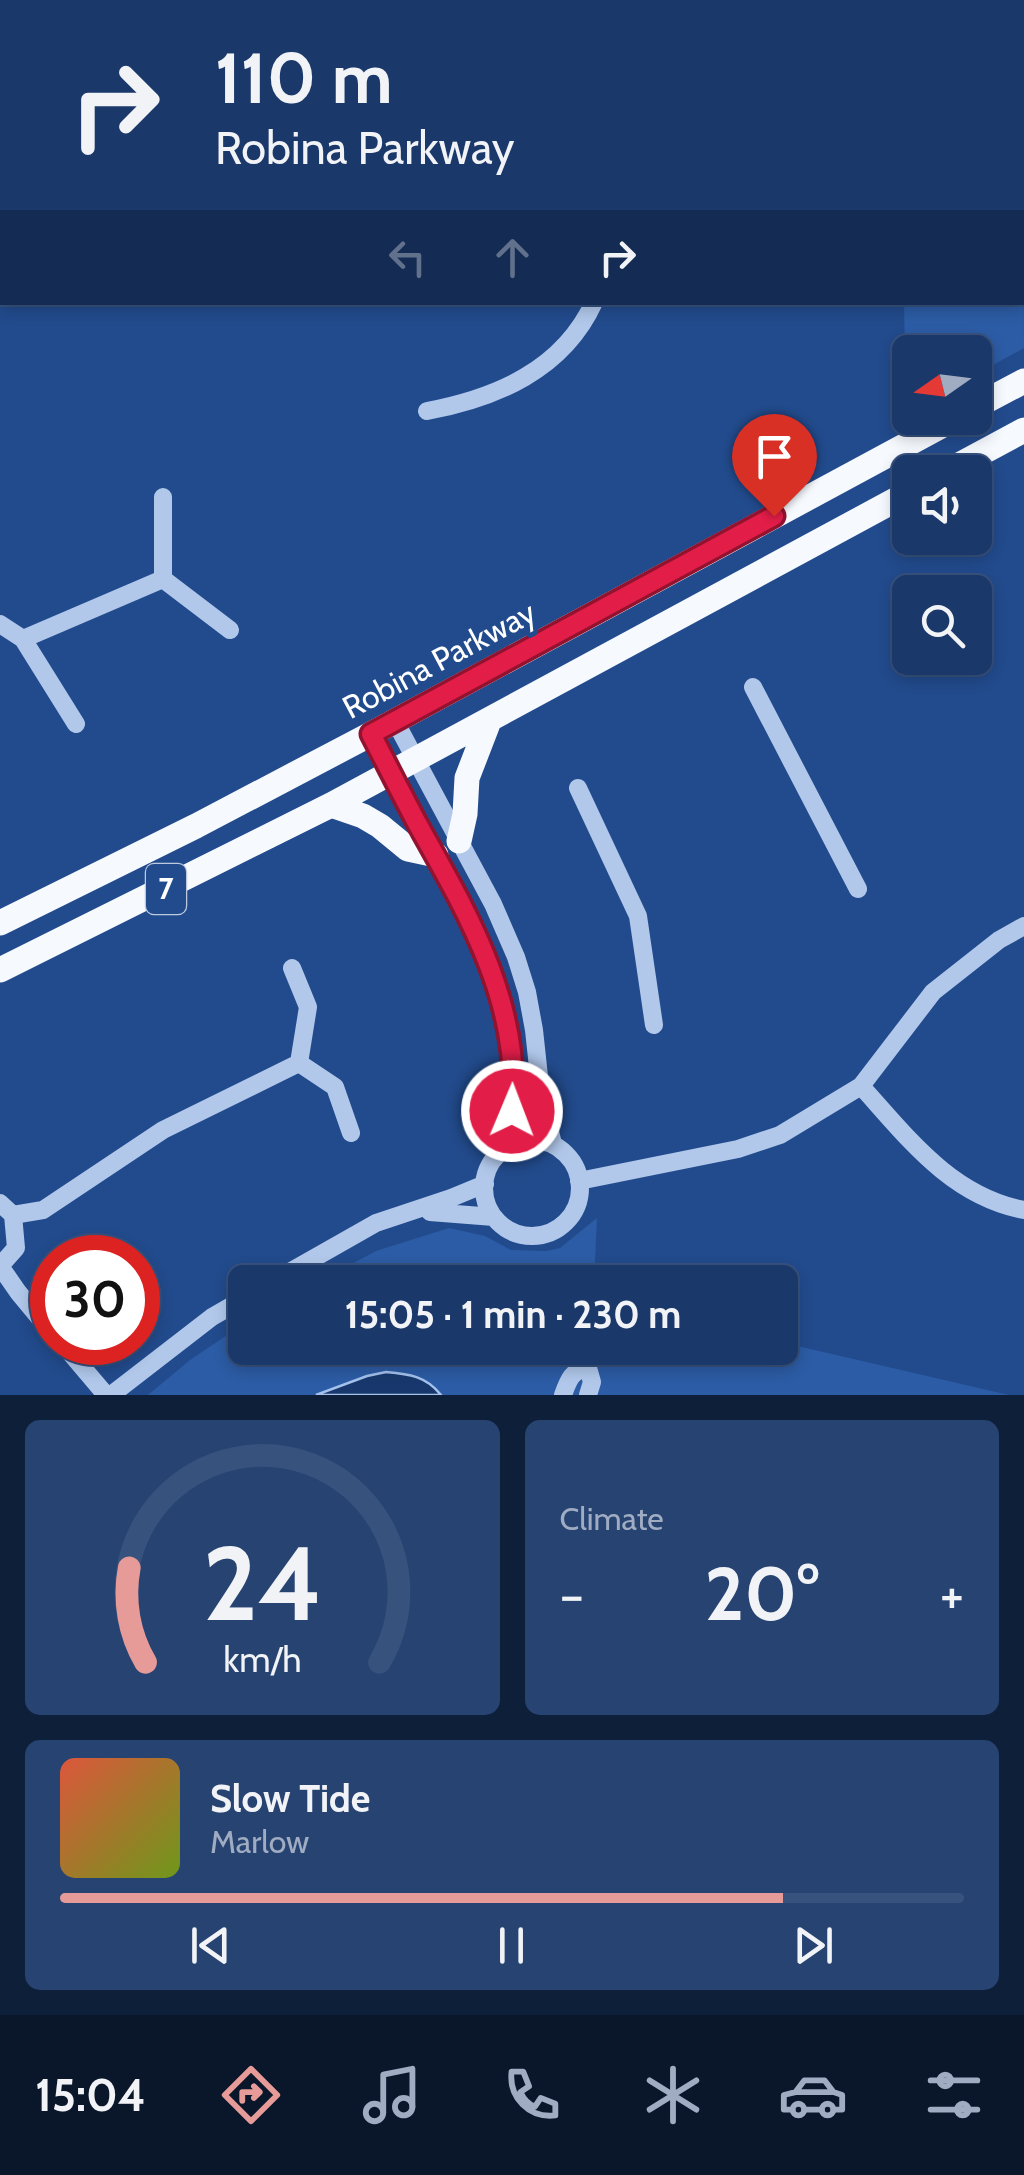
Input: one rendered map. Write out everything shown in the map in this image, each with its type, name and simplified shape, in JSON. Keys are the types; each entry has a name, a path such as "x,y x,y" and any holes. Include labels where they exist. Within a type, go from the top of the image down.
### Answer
{"main road":[{"path":"992,399 1024,381"},
{"path":"978,455 1024,430"},
{"name":"Robina Parkway","path":"0,923 371,734 924,435"},
{"name":"7","path":"0,970 392,773 892,502"},
{"path":"459,840 467,778 489,721"},
{"path":"331,805 363,816 408,849 436,855"}],"street":[{"path":"427,412 478,399 539,369 568,344 592,305"},
{"path":"163,498 163,578"},
{"path":"163,578 230,630"},
{"path":"23,639 163,578"},
{"path":"0,624 23,639 76,724"},
{"path":"753,688 858,889"},
{"path":"396,720 506,933 526,992 541,1096 553,1144 569,1158 579,1181 576,1206 561,1226 538,1236 514,1232 494,1217 414,1211"},
{"path":"371,734 479,939 504,1012 514,1088 502,1151 490,1166 485,1184 494,1217"},
{"path":"578,788 638,916 654,1024"},
{"path":"579,1181 738,1149 780,1135 861,1086 933,992 999,940 1024,926"},
{"path":"292,968 308,1007 299,1063"},
{"path":"299,1063 334,1087 351,1133"},
{"path":"30,1306 0,1266 16,1248 6,1209 43,1210 163,1130 299,1063"},
{"path":"861,1086 950,1179 980,1196 1024,1210"},
{"path":"502,1151 524,1141 553,1144"},
{"path":"302,1265 376,1223 485,1184"},
{"path":"81,1365 108,1395 228,1308"},
{"path":"563,1395 574,1372 588,1368 592,1382 588,1395"}],"shaded area":[{"path":"904,305 1024,305 1024,348 992,366 992,335 905,335"},
{"path":"597,1218 595,1265 350,1265 376,1251 449,1228 485,1236 511,1250 560,1248"},
{"path":"228,1334 228,1365 798,1365 798,1346 1009,1395 148,1395"},
{"path":"386,1372 417,1377 441,1395 316,1395 367,1376"}],"route":[{"path":"512,1111 513,1060 491,969 463,906 371,734 774,516"}]}
